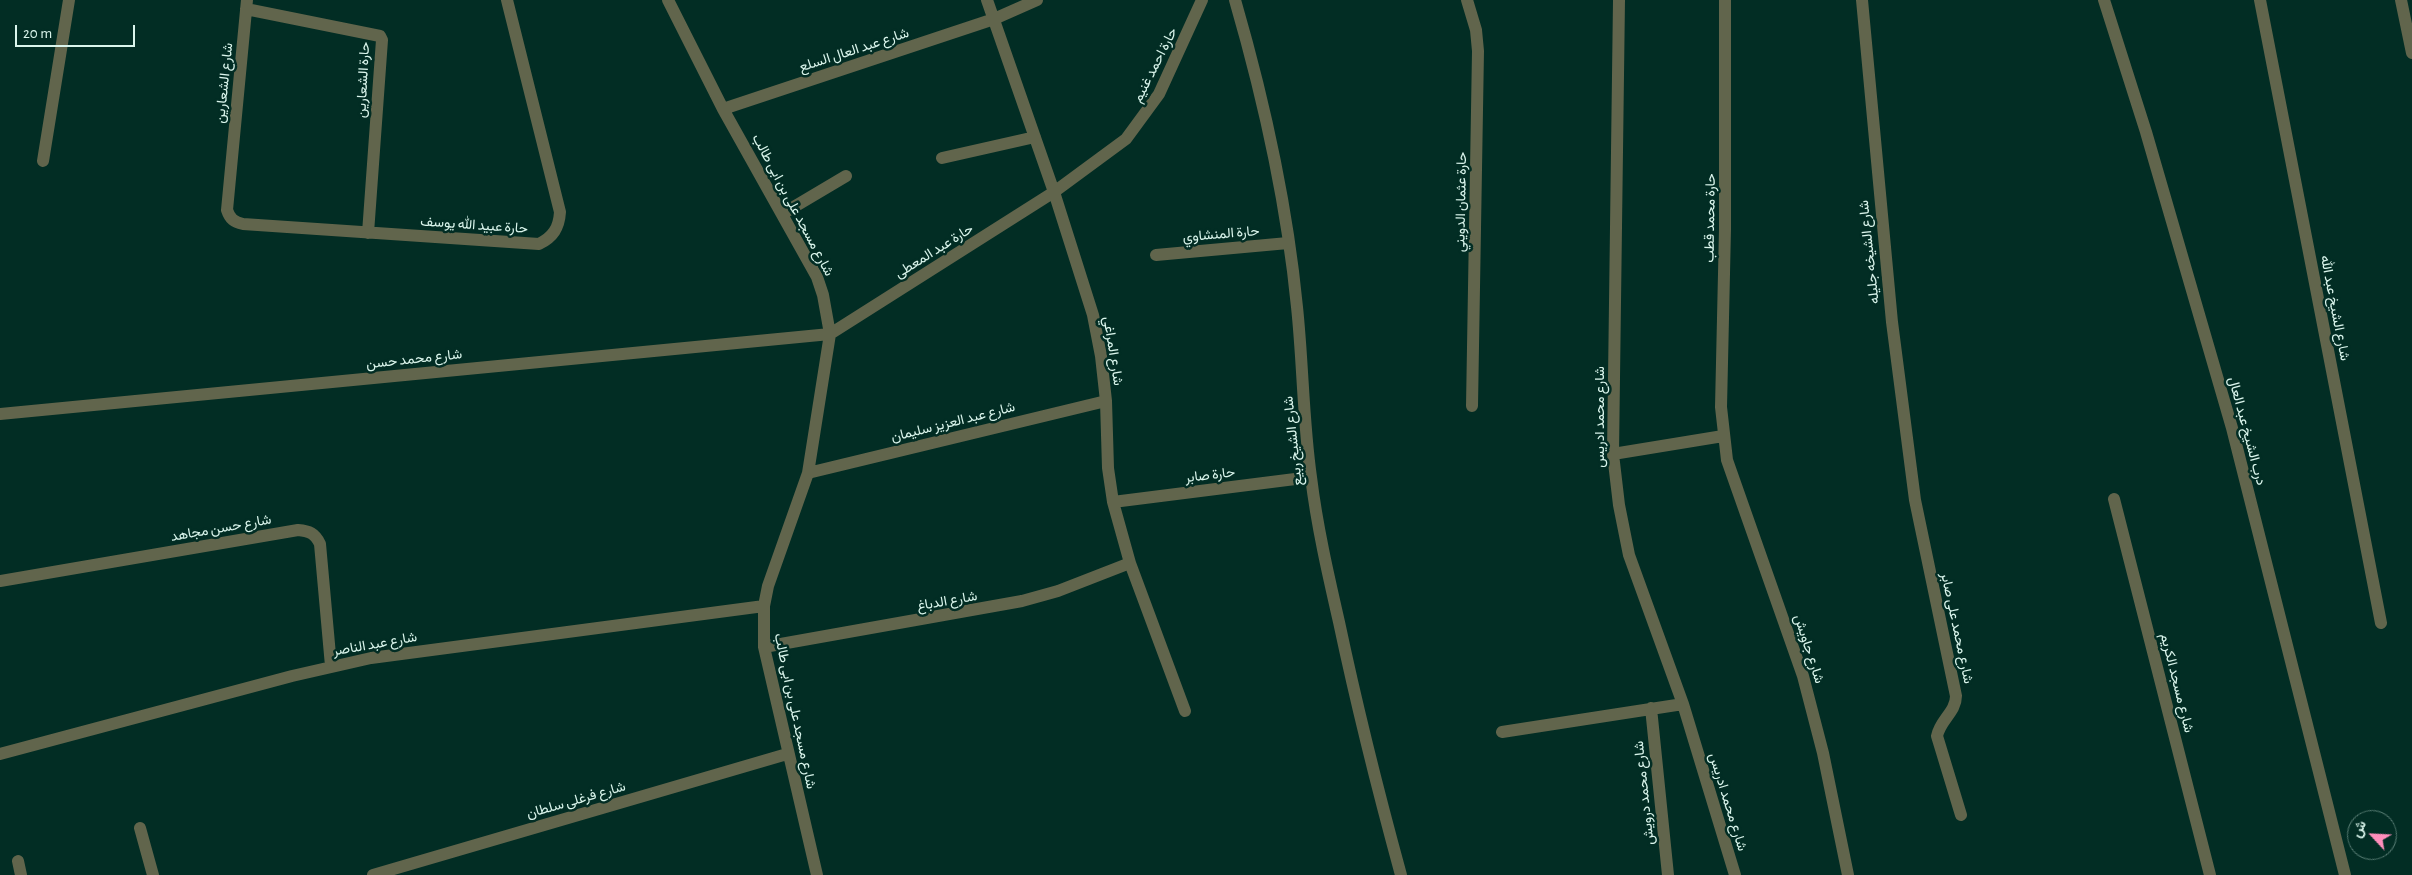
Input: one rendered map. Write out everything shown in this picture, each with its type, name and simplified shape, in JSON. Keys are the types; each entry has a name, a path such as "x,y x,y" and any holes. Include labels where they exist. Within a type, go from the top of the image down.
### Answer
{"street":[{"path":"43,161 69,0"},
{"name":"شارع مسجد على بن ابى طالب","path":"668,0 723,109 817,277 823,295 830,334 808,473 774,566 764,606 764,647 787,754 817,875"},
{"name":"شارع المراغي","path":"987,0 1054,192 1093,315 1102,356 1106,400 1107,460 1113,502 1130,564 1185,710"},
{"name":"شارع عبد العال السلع","path":"723,109 994,19 1037,0"},
{"name":"حارة احمد غنيم","path":"1054,192 1126,139 1143,118 1173,68 1202,0"},
{"name":"شارع الشيخ ربيع","path":"1235,0 1251,56 1274,160 1288,243 1297,307 1311,477 1319,532 1355,695 1401,875"},
{"name":"حارة عثمان الدويني","path":"1467,0 1476,30 1478,51 1472,406"},
{"name":"شارع محمد ادريس","path":"1619,0 1613,454 1619,505 1630,555 1682,704 1735,875"},
{"name":"حارة محمد قطب","path":"1723,436 1721,407 1725,229 1725,0"},
{"name":"شارع الشيخه جليله","path":"1862,0 1892,322 1915,500"},
{"name":"درب الشيخ عبد العال","path":"2104,0 2146,132 2232,428 2345,875"},
{"name":"شارع الشيخ عبد الله","path":"2260,0 2381,622"},
{"path":"2401,0 2408,16 2412,53"},
{"name":"حارة عبيد الله يوسف","path":"231,168 227,210 230,218 236,222 539,244 549,239 559,223 560,212 511,1"},
{"name":"حارة الشعارين","path":"247,4 380,36 382,40 368,232"},
{"name":"شارع الشعارين","path":"231,168 247,4"},
{"path":"942,158 1035,137"},
{"path":"782,214 846,176"},
{"name":"حارة عبد المعطى","path":"830,334 1054,192"},
{"name":"حارة المنشاوي","path":"1156,255 1288,243"},
{"name":"شارع محمد حسن","path":"0,414 830,334"},
{"name":"شارع عبد العزيز سليمان","path":"808,473 1106,400"},
{"path":"1613,454 1723,436"},
{"name":"شارع جاويش","path":"1723,436 1735,484 1803,676 1823,752 1848,875"},
{"name":"حارة صابر","path":"1113,502 1311,477"},
{"name":"شارع مسجد الكريم","path":"2114,498 2210,875"},
{"name":"شارع محمد على صابر","path":"1915,500 1956,696 1955,707 1939,728 1938,736 1962,815"},
{"name":"شارع حسن مجاهد","path":"0,581 298,530 309,531 316,536 320,544 331,666"},
{"name":"شارع الدباغ","path":"764,647 1013,603 1058,591 1130,564"},
{"name":"شارع عبد الناصر","path":"0,754 331,666 421,651 764,606"},
{"path":"1502,732 1682,704"},
{"name":"شارع محمد درويش","path":"1651,708 1668,875"},
{"name":"شارع فرغلى سلطان","path":"373,875 787,754"},
{"path":"140,828 153,875"},
{"path":"18,861 21,875"}]}
